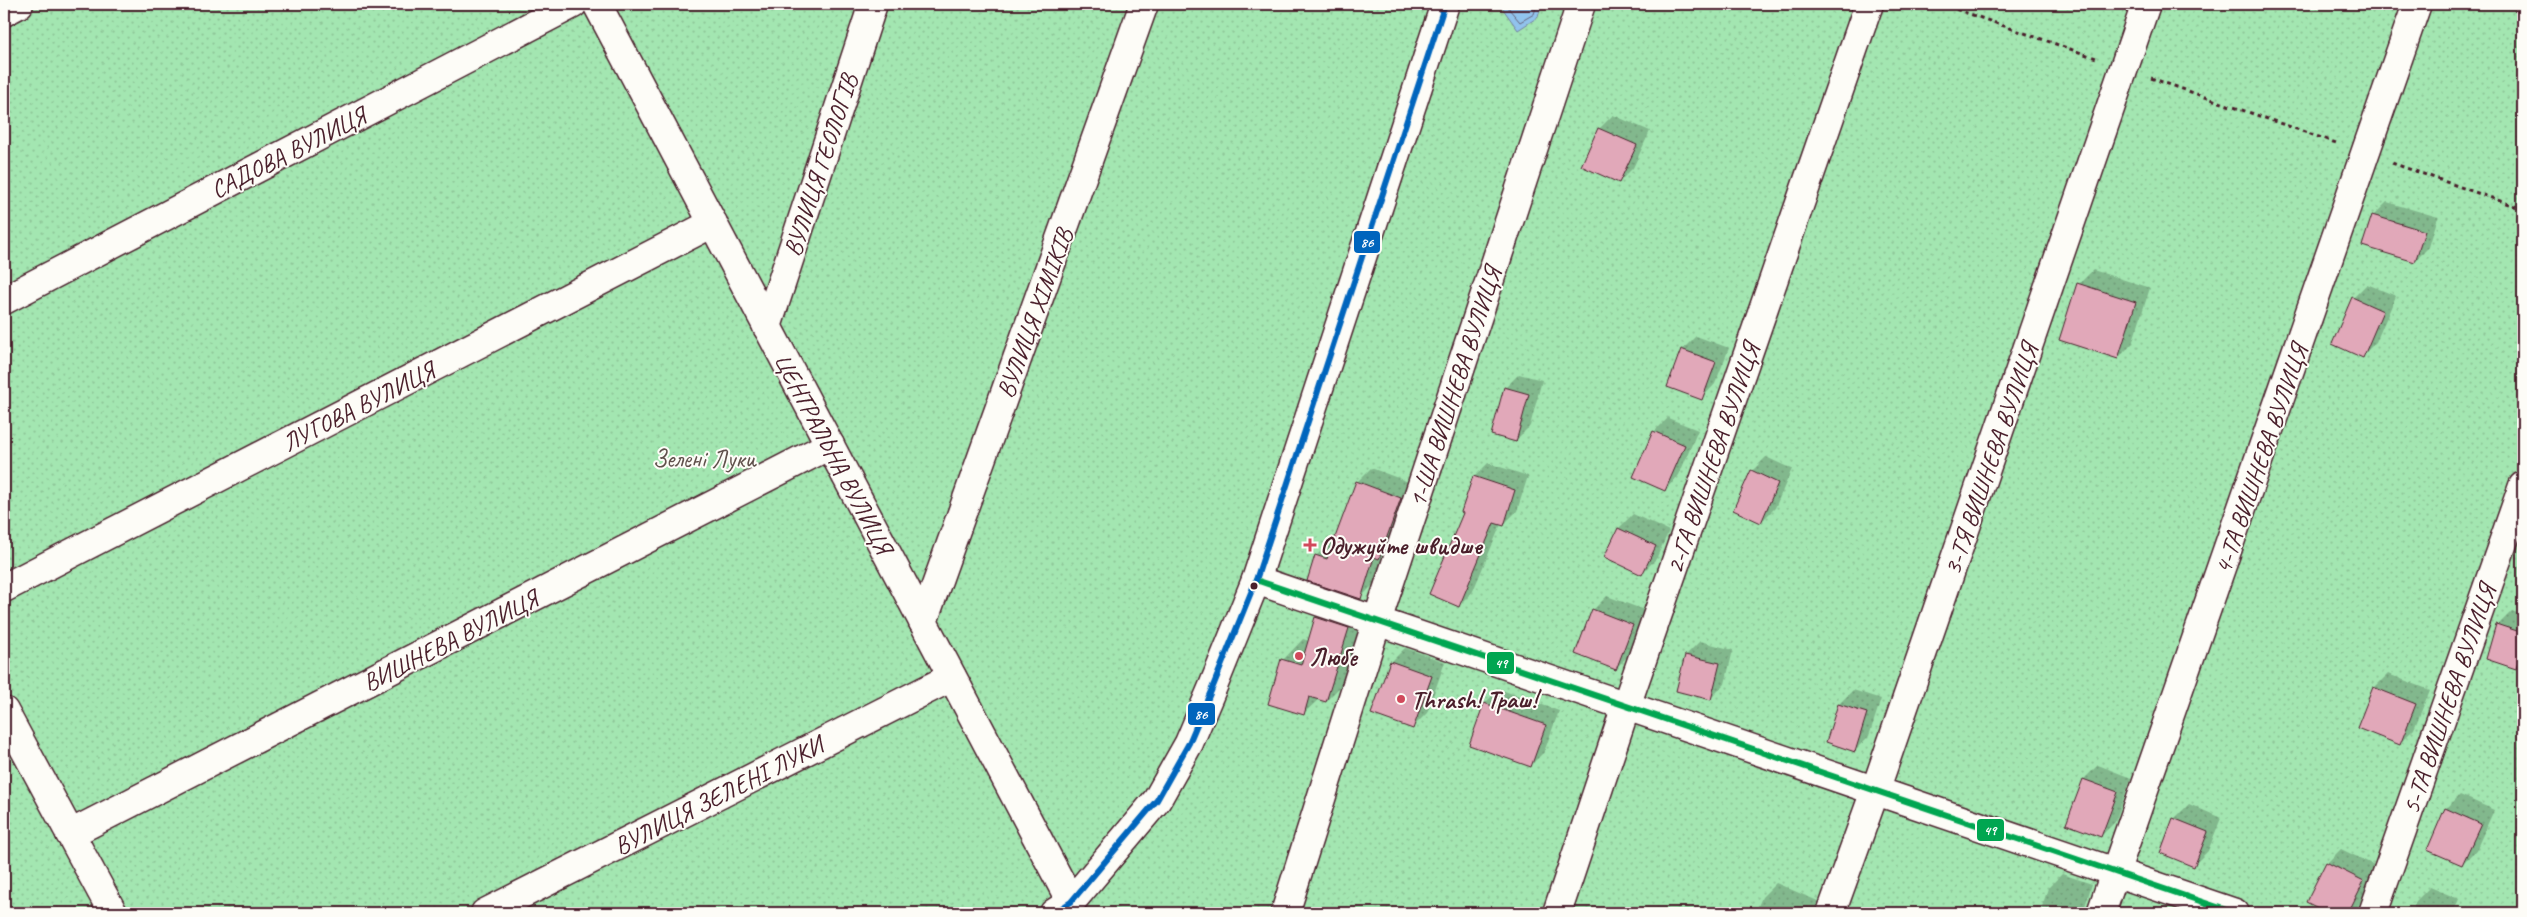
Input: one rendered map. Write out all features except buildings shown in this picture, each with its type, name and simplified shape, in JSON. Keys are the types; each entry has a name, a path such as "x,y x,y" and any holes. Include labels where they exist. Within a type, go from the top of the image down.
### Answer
{"street":[{"path":"4,12 19,4"},
{"name":"САДОВА ВУЛИЦЯ","path":"4,300 573,4"},
{"name":"ЦЕНТРАЛЬНА ВУЛИЦЯ","path":"597,4 952,677 1062,908"},
{"name":"ВУЛИЦЯ ГЕОЛОГІВ","path":"767,327 873,4"},
{"name":"ВУЛИЦЯ ХІМІКІВ","path":"923,622 1144,4"},
{"path":"1062,908 1157,800 1190,743 1256,580 1445,4"},
{"name":"1-ША ВИШНЕВА ВУЛИЦЯ","path":"1285,913 1377,622 1581,4"},
{"name":"2-ГА ВИШНЕВА ВУЛИЦЯ","path":"1557,913 1626,706 1869,4"},
{"name":"3-ТЯ ВИШНЕВА ВУЛИЦЯ","path":"1831,913 1875,791 2146,4"},
{"name":"4-ТА ВИШНЕВА ВУЛИЦЯ","path":"2102,913 2417,4"},
{"name":"ЛУГОВА ВУЛИЦЯ","path":"4,588 713,223"},
{"name":"ВИШНЕВА ВУЛИЦЯ","path":"70,834 830,445"},
{"name":"5-ТА ВИШНЕВА ВУЛИЦЯ","path":"2373,913 2523,486"},
{"path":"1256,580 2235,913"},
{"name":"ВУЛИЦЯ ЗЕЛЕНІ ЛУКИ","path":"484,913 952,677"},
{"path":"4,711 113,913"}],"path":[{"path":"1941,4 2523,209"}],"green space":[{"name":"Зелені Луки","path":"4,4 2523,4 2523,913 4,913"}],"water":[{"path":"1504,4 1542,4 1538,17 1518,30 1503,9"}],"transit line":[{"name":"86","path":"1054,913 1071,902 1157,800 1189,743 1256,580 1445,4"},
{"name":"49","path":"1256,580 2235,913"}],"place":[{"name":"Одужуйте швидше","path":"1310,545"},
{"name":"Любе","path":"1299,656"},
{"name":"Thrash! Траш!","path":"1401,699"}]}
